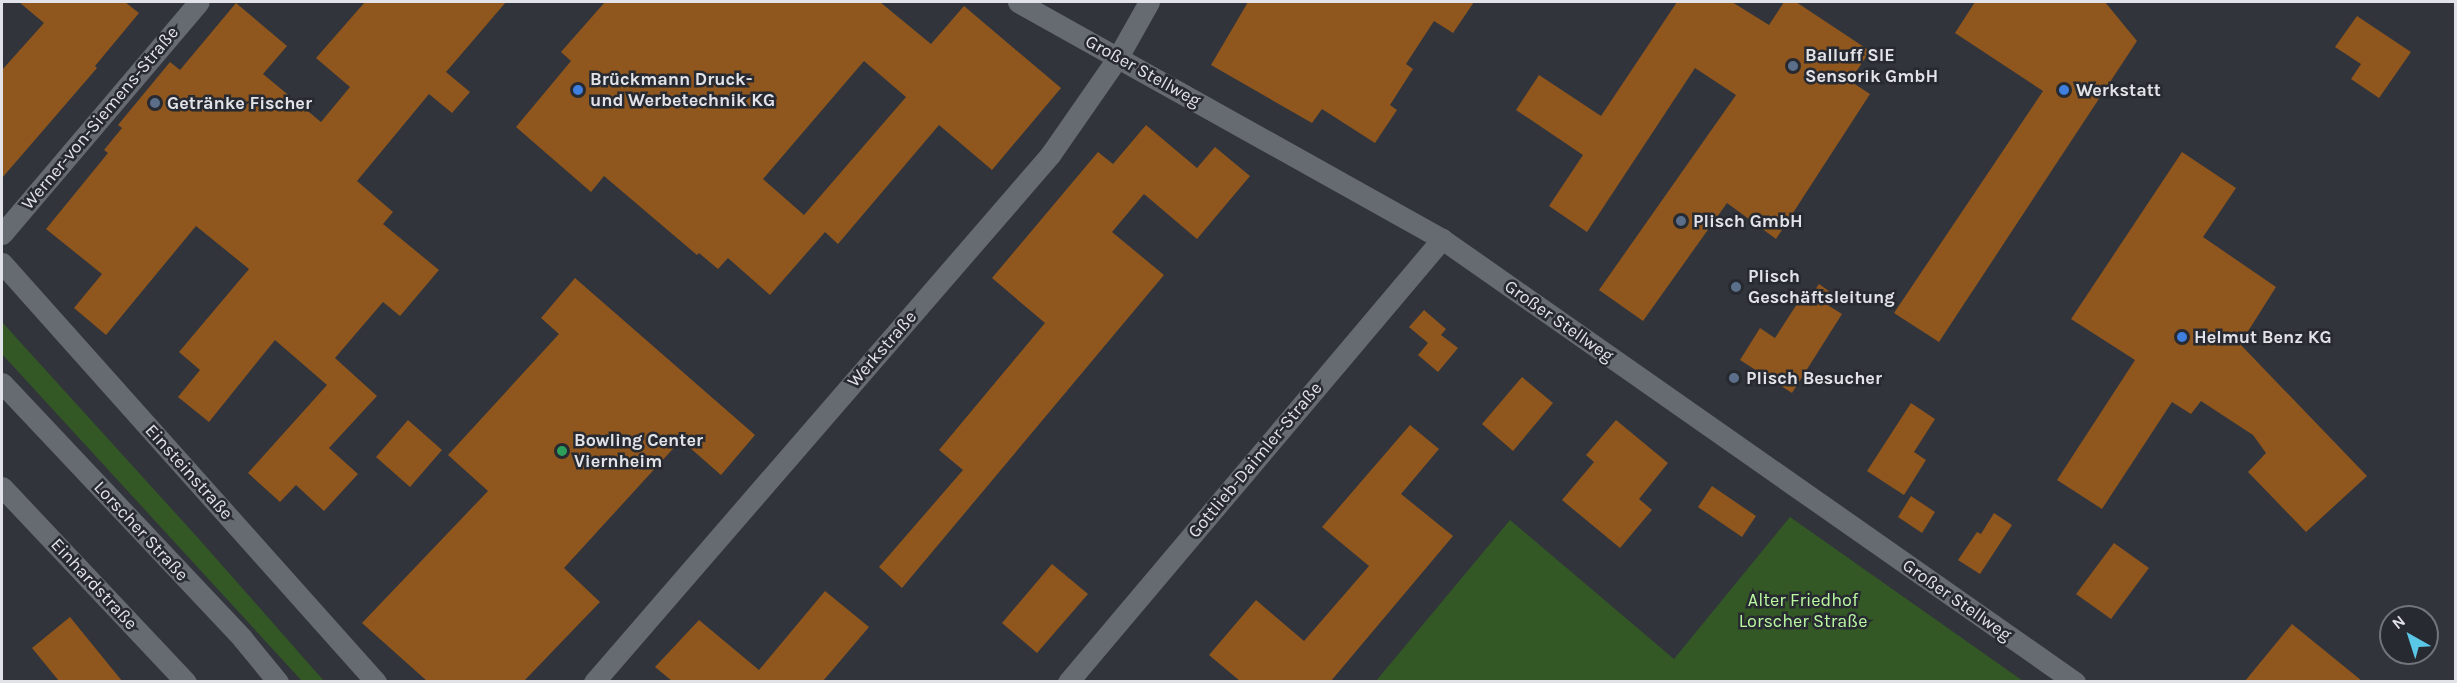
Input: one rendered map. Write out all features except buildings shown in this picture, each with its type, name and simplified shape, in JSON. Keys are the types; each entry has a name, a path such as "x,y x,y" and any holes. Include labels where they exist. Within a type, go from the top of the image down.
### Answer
{"street":[{"name":"Werner-von-Siemens-Straße","path":"2,234 199,2"},
{"name":"Großer Stellweg","path":"1018,2 1442,239 2075,681"},
{"name":"Werkstraße","path":"594,681 1050,155 1118,57 1149,2"},
{"name":"Gottlieb-Daimler-Straße","path":"1068,681 1442,239"},
{"name":"Einsteinstraße","path":"2,263 376,681"},
{"name":"Lorscher Straße","path":"2,383 242,638 278,681"},
{"name":"Einhardstraße","path":"2,487 186,681"}],"green space":[{"path":"2,322 324,681 302,681 2,354"},
{"name":"Alter Friedhof Lorscher Straße","path":"1790,517 2023,681 1376,681 1510,520 1674,659"}],"place":[{"name":"Balluff SIE Sensorik GmbH","path":"1793,66"},
{"name":"Brückmann Druck- und Werbetechnik KG","path":"578,90"},
{"name":"Werkstatt","path":"2064,90"},
{"name":"Getränke Fischer","path":"155,103"},
{"name":"Plisch GmbH","path":"1681,221"},
{"name":"Plisch Geschäftsleitung","path":"1736,287"},
{"name":"Helmut Benz KG","path":"2182,337"},
{"name":"Plisch Besucher","path":"1734,378"},
{"name":"Bowling Center Viernheim","path":"562,451"}]}
